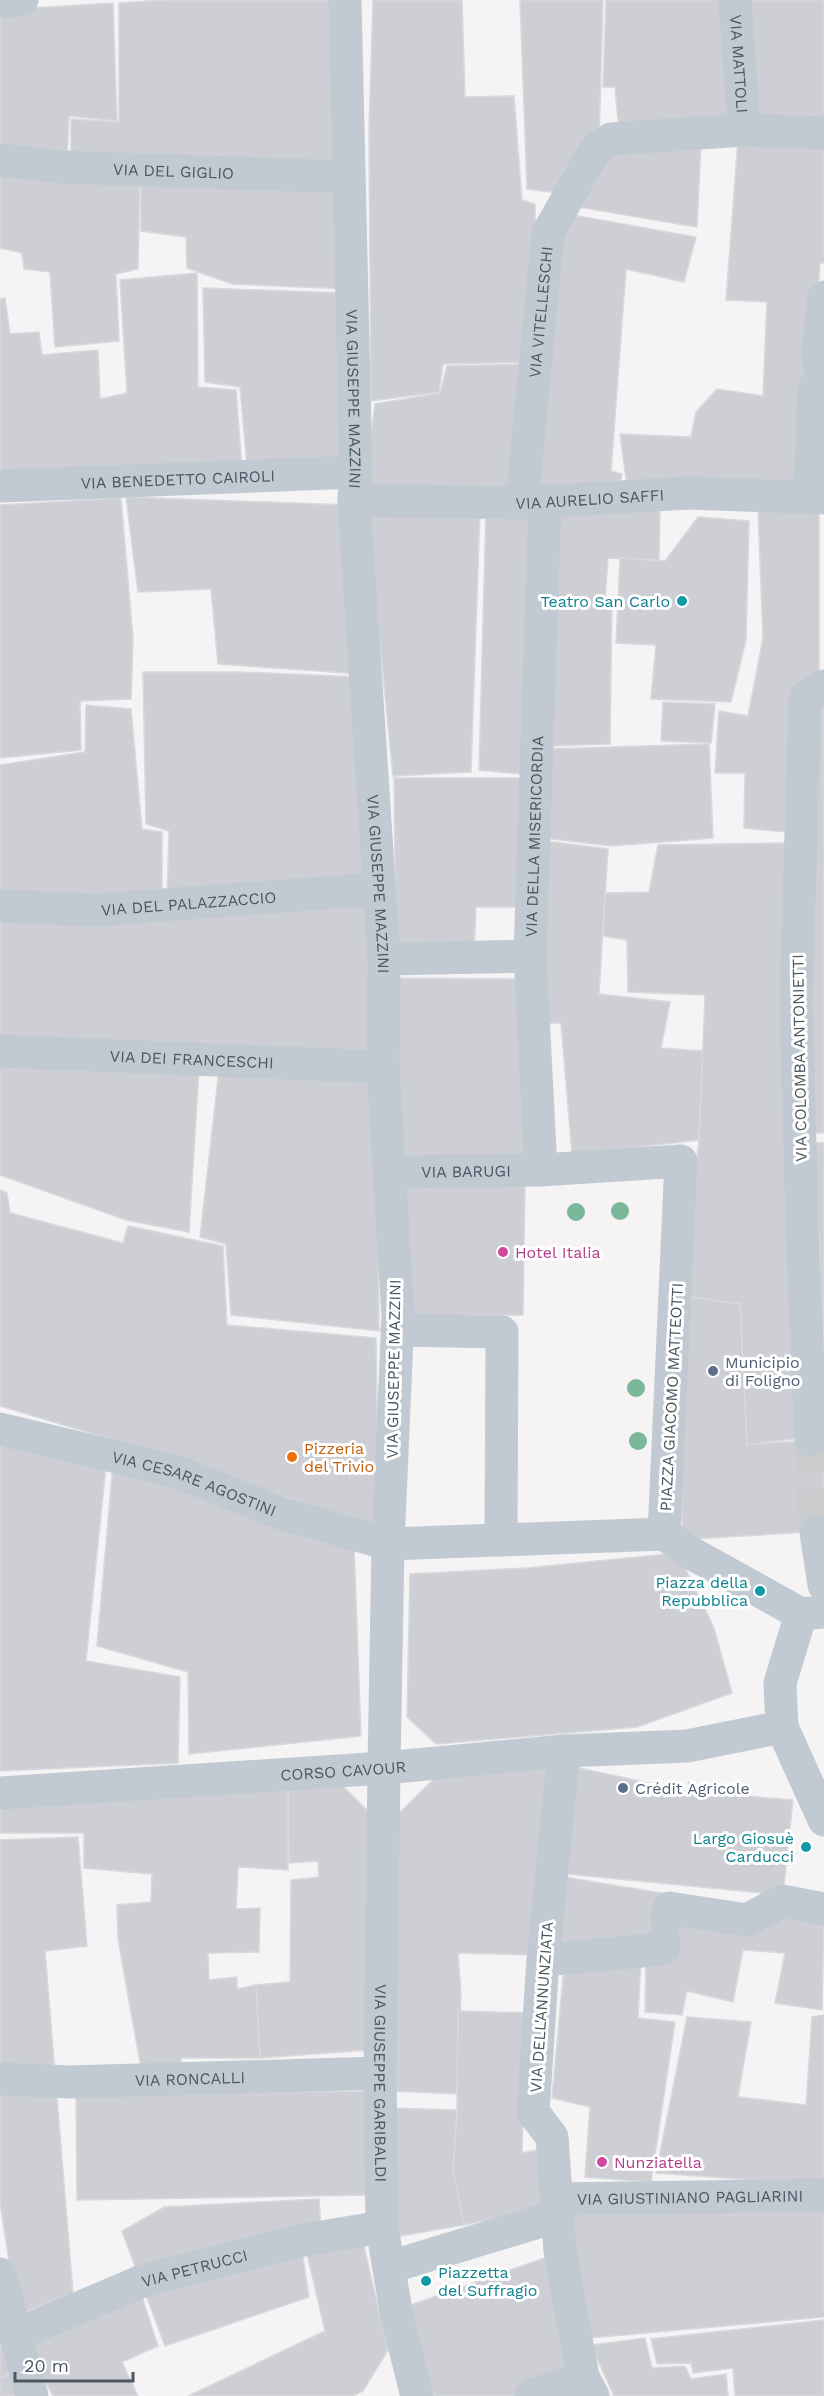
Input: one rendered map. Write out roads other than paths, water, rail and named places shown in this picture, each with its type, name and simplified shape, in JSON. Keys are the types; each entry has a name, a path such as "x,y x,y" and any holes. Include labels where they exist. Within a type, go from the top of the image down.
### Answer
{"street":[{"path":"0,1 22,0"},
{"name":"VIA GIUSEPPE MAZZINI","path":"345,0 355,486 377,889 384,959 383,1067 397,1330 388,1545 384,1768"},
{"name":"VIA MATTOLI","path":"735,0 744,130"},
{"name":"VIA VITELLESCHI","path":"534,502 548,233 596,148 611,139 744,130 824,133"},
{"name":"VIA DEL GIGLIO","path":"0,160 61,166 349,177"},
{"path":"817,498 813,389 821,377 818,353 824,297"},
{"name":"VIA BENEDETTO CAIROLI","path":"0,486 355,486"},
{"name":"VIA AURELIO SAFFI","path":"355,486 534,502 687,493 817,498"},
{"name":"VIA DELLA MISERICORDIA","path":"534,502 530,956 542,1170"},
{"name":"VIA COLOMBA ANTONIETTI","path":"812,1440 802,1224 796,1001 805,698 824,686"},
{"name":"VIA DEL PALAZZACCIO","path":"0,906 97,910 377,889"},
{"path":"384,959 530,956"},
{"name":"VIA DEI FRANCESCHI","path":"0,1051 383,1067"},
{"name":"PIAZZA GIACOMO MATTEOTTI","path":"388,1545 664,1533 681,1161 542,1170"},
{"name":"VIA BARUGI","path":"390,1172 542,1170"},
{"path":"397,1330 502,1332 501,1540"},
{"name":"VIA CESARE AGOSTINI","path":"0,1429 175,1471 283,1514 388,1545"},
{"path":"664,1533 691,1553 812,1613 780,1683 782,1726 824,1820"},
{"path":"817,1538 824,1585"},
{"name":"CORSO CAVOUR","path":"0,1793 384,1768 564,1751 687,1746 782,1726"},
{"name":"VIA DELL'ANNUNZIATA","path":"564,1751 543,1960 533,2112 552,2137 560,2251 588,2386"},
{"name":"VIA GIUSEPPE GARIBALDI","path":"384,1768 365,2073 382,2227 397,2317 415,2395"},
{"path":"543,1960 663,1949 669,1908 747,1920 782,1901 824,1909"},
{"name":"VIA RONCALLI","path":"0,2079 70,2082 365,2073"},
{"name":"VIA GIUSTINIANO PAGLIARINI","path":"557,2207 824,2195"},
{"path":"390,2267 557,2207"},
{"name":"VIA PETRUCCI","path":"15,2335 140,2282 298,2241 382,2227"},
{"path":"0,2274 32,2396"},
{"path":"531,2396 588,2386"}],"tunnel":[{"path":"811,1440 816,1532"}],"place":[{"name":"Teatro San Carlo","path":"682,601"},
{"name":"Hotel Italia","path":"503,1252"},
{"name":"Municipio di Foligno","path":"713,1371"},
{"name":"Pizzeria del Trivio","path":"292,1457"},
{"name":"Piazza della Repubblica","path":"760,1591"},
{"name":"Crédit Agricole","path":"623,1788"},
{"name":"Largo Giosuè Carducci","path":"806,1847"},
{"name":"Nunziatella","path":"602,2162"},
{"name":"Piazzetta del Suffragio","path":"426,2281"}]}
